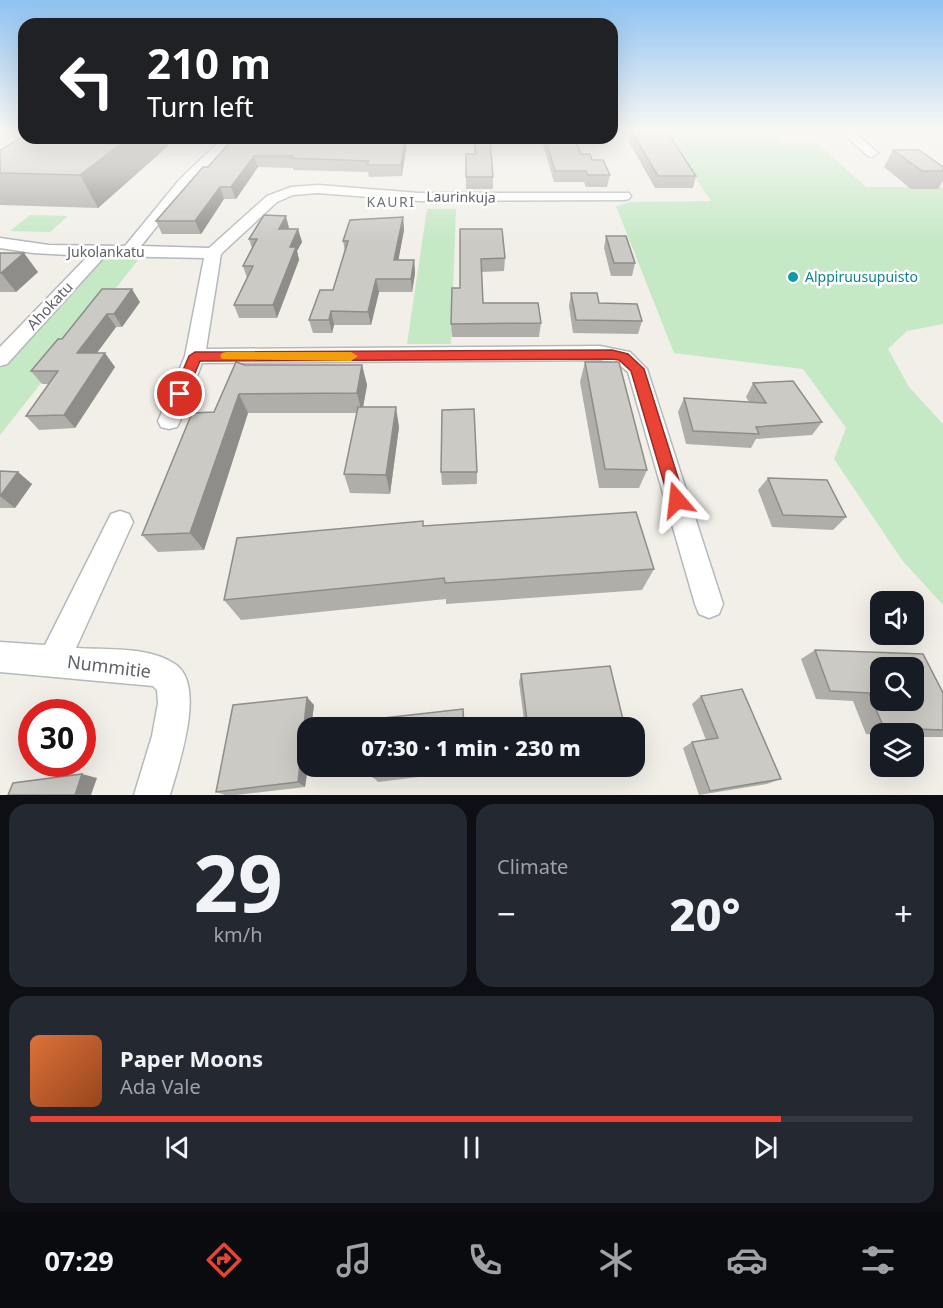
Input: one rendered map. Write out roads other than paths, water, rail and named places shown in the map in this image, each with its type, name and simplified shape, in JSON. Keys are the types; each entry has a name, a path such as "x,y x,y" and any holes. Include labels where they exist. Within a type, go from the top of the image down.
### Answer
{"street":[{"path":"129,251 185,182 201,167"},
{"name":"Laurinkuja","path":"213,254 229,236 272,199 291,191 304,189 419,197 624,196"},
{"name":"Jukolankatu","path":"0,243 47,250 99,253 129,251 213,254"},
{"name":"Ahokatu","path":"0,359 99,253"},
{"path":"169,421 195,356 213,254"},
{"path":"195,356 600,353 623,357 637,369 709,604"},
{"path":"54,660 120,522"},
{"name":"Nummitie","path":"0,657 139,668 158,671 169,680 174,696 172,718 152,795"}],"place":[{"name":"Alppiruusupuisto","path":"793,277"}],"district":[{"name":"KAURI","path":"391,202"}]}
